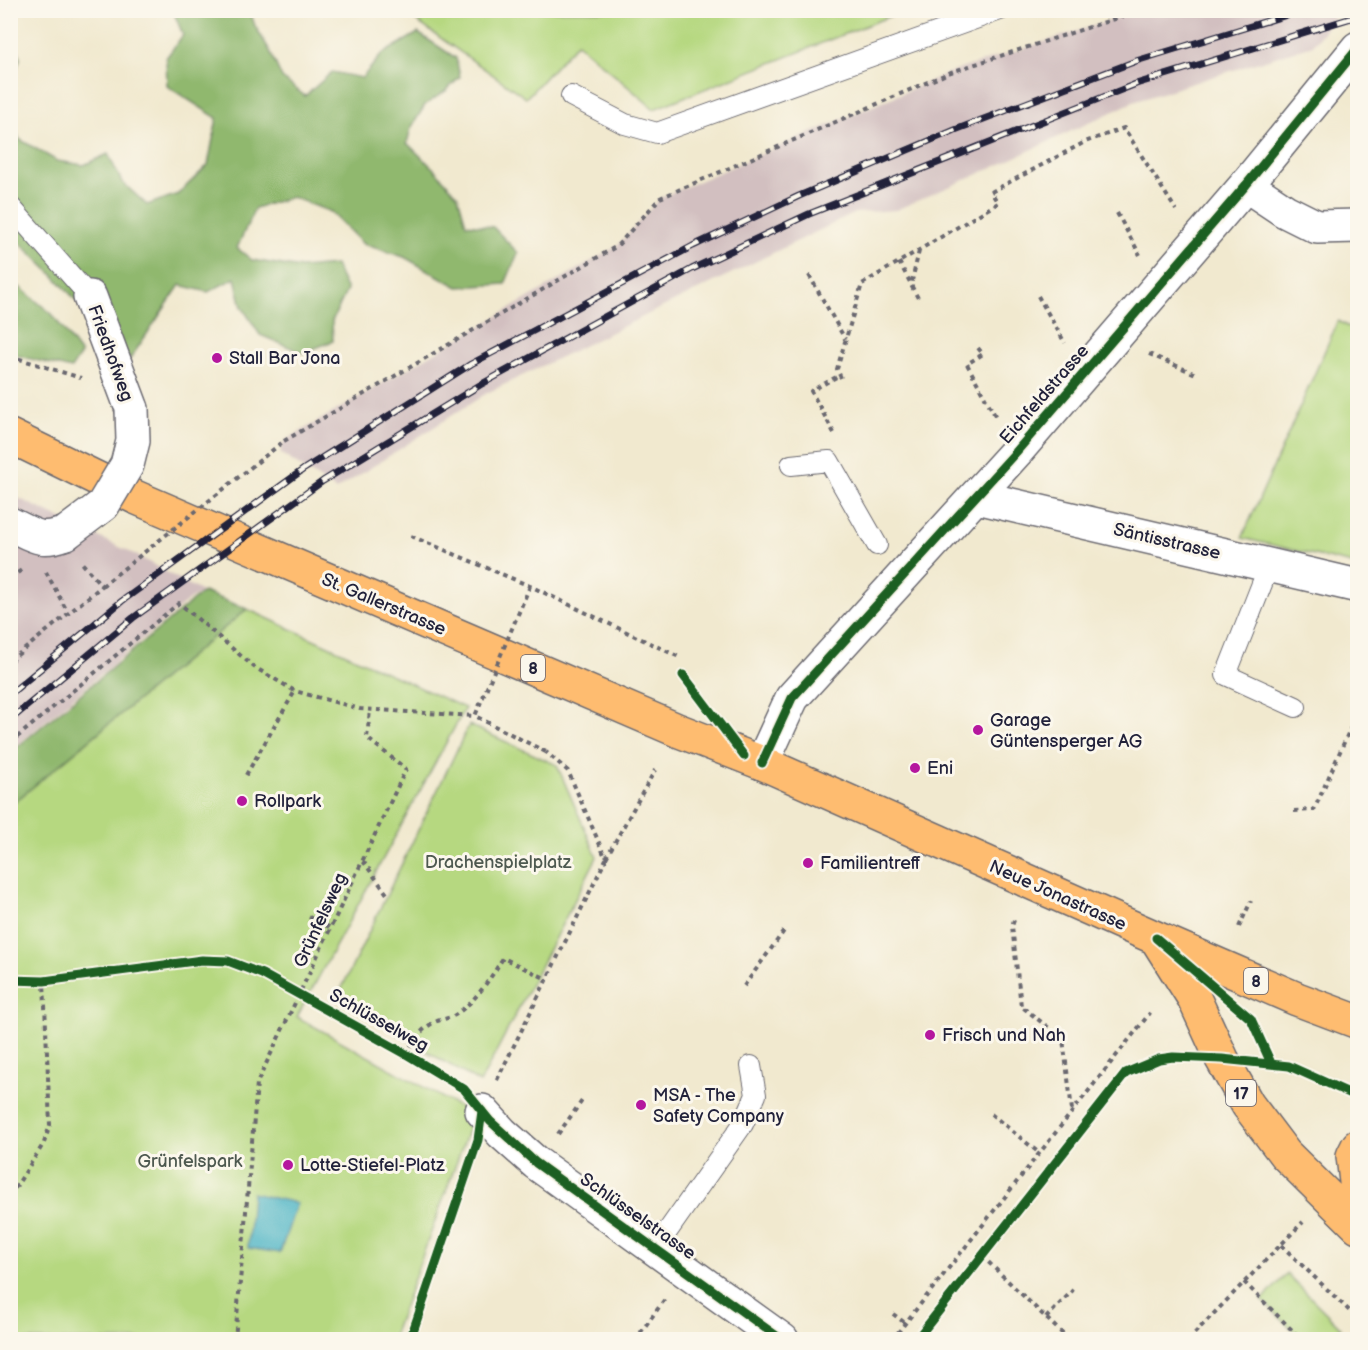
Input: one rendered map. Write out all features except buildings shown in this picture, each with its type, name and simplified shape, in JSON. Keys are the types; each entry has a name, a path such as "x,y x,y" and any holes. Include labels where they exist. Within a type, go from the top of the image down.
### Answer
{"main road":[{"name":"St. Gallerstrasse","path":"10,436 135,497 677,730 762,763"},
{"name":"Neue Jonastrasse","path":"762,763 1156,938 1297,999 1358,1022"},
{"name":"17","path":"1156,938 1194,998 1222,1059 1248,1105 1285,1154 1358,1226"},
{"path":"1358,1146 1353,1156 1358,1199"}],"street":[{"name":"Eichfeldstrasse","path":"762,763 792,698 977,497 1246,185 1358,48"},
{"path":"1246,185 1285,211 1317,227 1358,226"},
{"name":"Friedhofweg","path":"66,533 103,505 127,465 134,441 130,404 90,297"},
{"name":"Säntisstrasse","path":"977,497 1358,586"},
{"path":"10,524 41,539 66,533"},
{"name":"Schlüsselstrasse","path":"482,1111 536,1163 782,1340"}],"lane":[{"path":"571,96 625,124 657,133 1000,10"},
{"path":"10,206 90,297"},
{"path":"790,465 829,461 877,545"},
{"path":"1269,566 1226,675 1296,707"},
{"path":"655,1249 743,1124 756,1095 751,1066"}],"path":[{"path":"10,661 284,441 617,246 660,198 951,72 1142,10"},
{"path":"842,378 837,369 862,284 998,203 991,192 1085,142 1124,128 1177,213"},
{"path":"1117,213 1145,265"},
{"path":"911,285 919,250"},
{"path":"899,262 919,300"},
{"path":"809,275 845,340"},
{"path":"1038,296 1069,351"},
{"path":"978,348 982,354 967,364 1002,428"},
{"path":"1144,352 1198,375"},
{"path":"10,356 78,377 130,404"},
{"path":"66,533 83,564 102,586"},
{"path":"411,536 530,586 679,657"},
{"path":"475,716 530,586"},
{"path":"10,743 179,603 254,667 294,691 370,710 475,716 546,752 567,771 606,859"},
{"path":"246,775 294,691"},
{"path":"1294,811 1314,810 1350,729 1358,733"},
{"path":"482,1111 606,859 655,770"},
{"path":"363,860 387,894"},
{"path":"1239,927 1251,901"},
{"path":"309,917 331,928"},
{"path":"1014,920 1012,926 1021,1006 1063,1039 1072,1111"},
{"path":"744,986 784,931"},
{"path":"410,1056 419,1034 434,1022 454,1016 486,985 503,958 547,979"},
{"path":"10,1196 44,1143 50,1125 23,982 56,980"},
{"path":"892,1340 1038,1152 1150,1013"},
{"path":"916,1340 1126,1073 1160,1059 1173,1057 1222,1059"},
{"path":"536,1163 584,1098"},
{"path":"991,1114 1038,1152"},
{"path":"1188,1340 1309,1215"},
{"path":"1281,1245 1358,1319"},
{"path":"982,1256 1069,1340"},
{"path":"635,1340 687,1271"},
{"path":"1244,1282 1302,1340"},
{"path":"1046,1318 1073,1290"},
{"path":"893,1314 905,1323"}],"shaded area":[{"path":"1142,10 1339,11 1313,45 1133,102 896,210 855,213 487,393 336,490 280,453 284,441 617,246 660,198 951,72"},
{"path":"10,494 136,555 202,592 189,600 11,750"}],"green space":[{"path":"170,11 250,11 255,26 269,49 282,78 305,96 332,72 362,78 382,54 418,33 456,58 460,77 447,90 425,105 411,128 407,143 458,196 466,224 493,227 518,253 505,284 458,287 404,257 363,244 331,212 292,197 255,208 237,248 252,260 301,268 335,265 347,290 332,321 333,341 303,353 260,335 242,307 235,278 208,292 180,285 130,359 52,274 11,234 10,114 19,139 57,161 84,165 108,154 122,182 147,205 178,194 208,165 217,118 167,86 166,58 183,35 174,13"},
{"path":"402,11 903,11 654,109 577,43 526,98"},
{"path":"11,22 20,59 10,83"},
{"path":"11,280 52,314 81,354 71,369 11,354"},
{"path":"1338,321 1357,332 1357,565 1242,538"},
{"path":"203,592 247,609 11,805 11,752"},
{"name":"Grünfelspark","path":"247,609 465,708 297,1017 474,1115 392,1339 11,1340 11,805"},
{"name":"Drachenspielplatz","path":"469,725 557,765 597,857 480,1083 337,998"},
{"path":"1287,1274 1341,1328 1329,1339 1302,1339 1262,1300"}],"water":[{"path":"252,1193 297,1203 280,1253 248,1248"}],"railway":[{"path":"10,694 122,601 304,469 471,364 693,246 799,196 955,130 1136,61 1303,10"},
{"path":"10,720 133,618 323,481 480,385 692,269 809,214 1136,84 1358,16"}],"cycle path":[{"path":"762,763 792,698 1016,452 1246,185 1358,48"},
{"path":"683,675 744,756"},
{"path":"1156,938 1251,1019 1271,1063"},
{"name":"Schlüsselweg","path":"10,980 44,981 202,960 228,961 262,974 464,1089 490,1121 536,1163 782,1340"},
{"path":"916,1340 1126,1073 1159,1059 1173,1057 1222,1059 1289,1066 1358,1097"},
{"path":"410,1340 478,1140 482,1111"}],"place":[{"name":"Stall Bar Jona","path":"217,358"},
{"name":"Garage Güntensperger AG","path":"978,730"},
{"name":"Eni","path":"915,768"},
{"name":"Rollpark","path":"242,801"},
{"name":"Familientreff","path":"808,863"},
{"name":"Frisch und Nah","path":"930,1035"},
{"name":"MSA - The Safety Company","path":"641,1105"},
{"name":"Lotte-Stiefel-Platz","path":"288,1165"}]}
